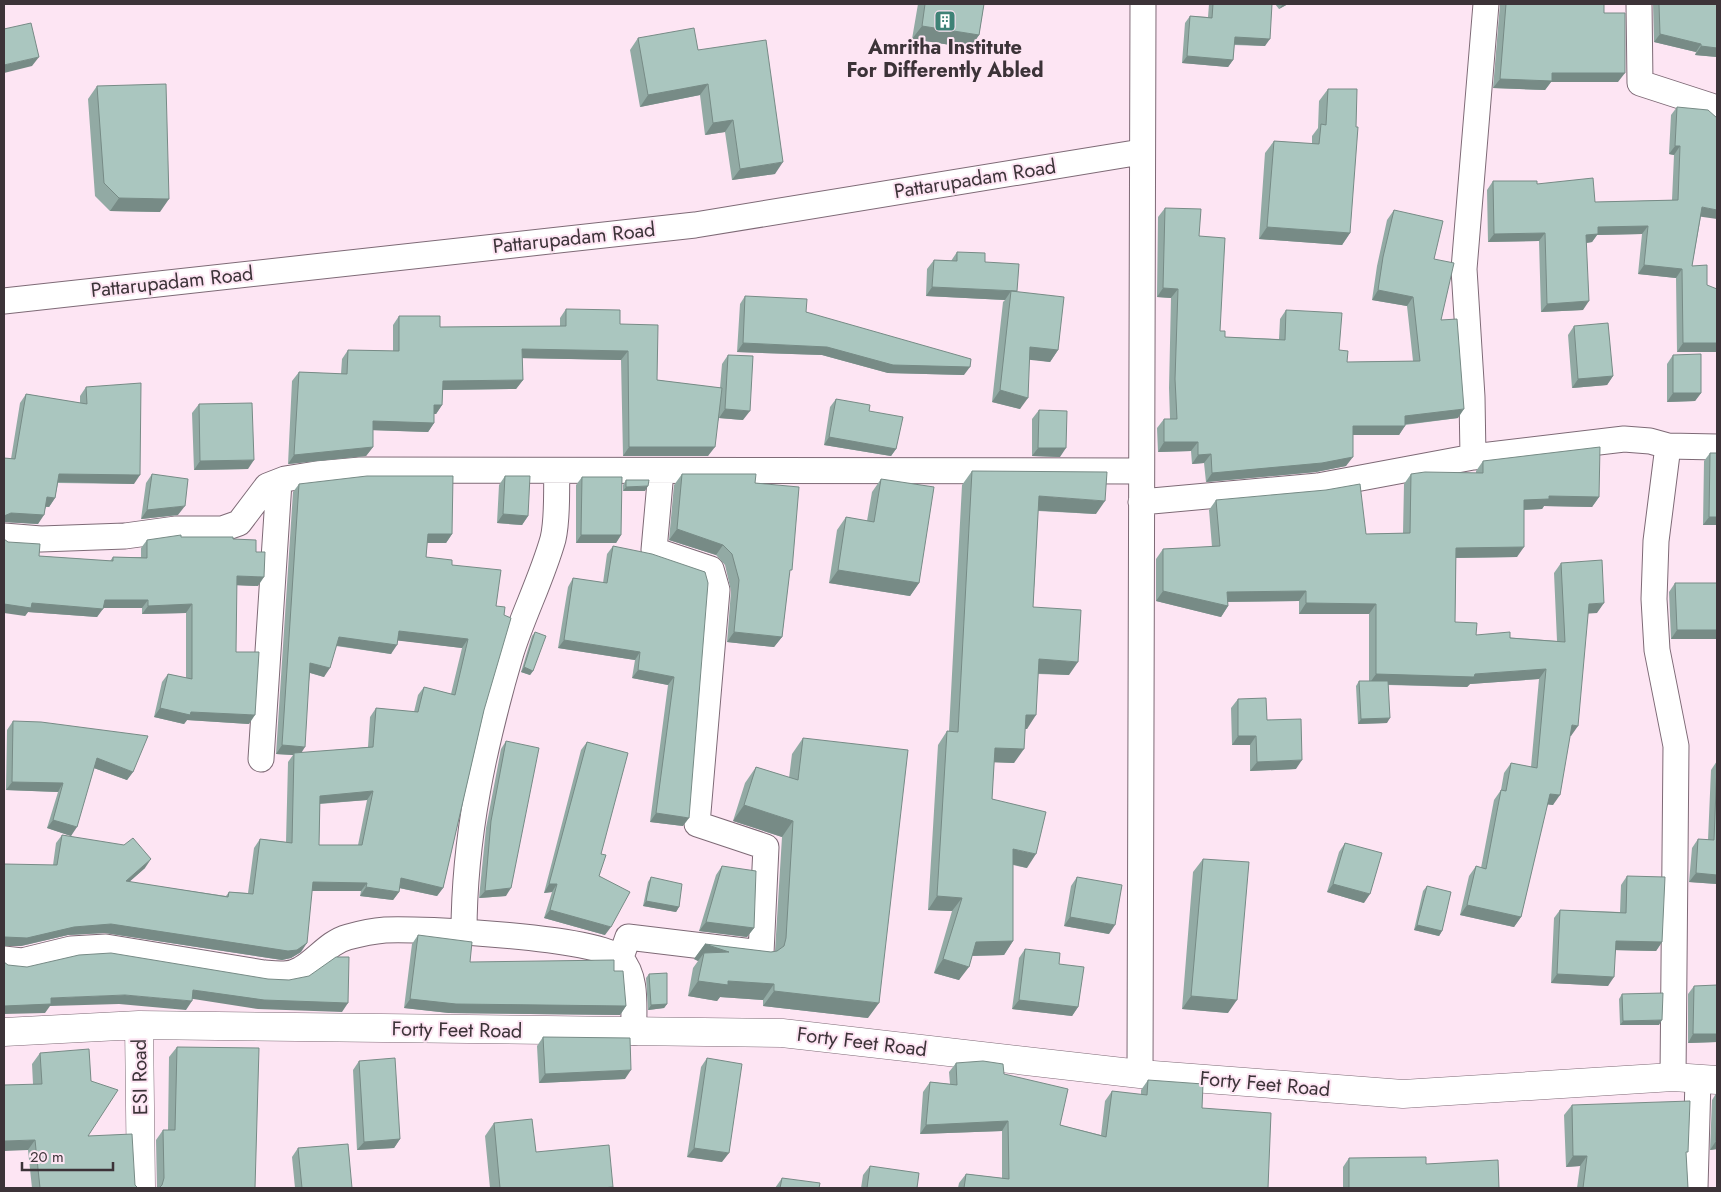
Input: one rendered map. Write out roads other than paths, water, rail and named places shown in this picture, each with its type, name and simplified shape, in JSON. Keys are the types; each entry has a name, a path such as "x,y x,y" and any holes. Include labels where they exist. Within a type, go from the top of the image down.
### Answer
{"main road":[{"name":"Forty Feet Road","path":"4,1032 139,1025 634,1032 782,1032 1140,1074 1403,1094 1696,1079"},
{"name":"ESI Road","path":"139,1025 141,1188"}],"street":[{"path":"1140,1074 1143,4"},
{"path":"1473,457 1464,269 1486,4"},
{"path":"1639,4 1640,83 1711,106 1717,115"},
{"name":"Pattarupadam Road","path":"4,301 695,225 1142,152"},
{"path":"1141,502 1318,486 1473,457 1624,438 1650,441 1668,446 1717,447"},
{"path":"1668,446 1656,541 1654,599 1657,650 1676,746 1696,1079 1696,1188"},
{"path":"4,536 41,539 125,536 176,529 222,529 239,523 267,486 316,474 360,470 1141,470"},
{"path":"464,933 464,889 470,830 479,774 512,650 553,537 557,471"},
{"path":"621,958 628,937 761,953 766,847 698,824 717,590 711,570 654,550 661,471"},
{"path":"261,759 279,482"},
{"path":"4,959 22,961 71,949 106,948 264,973 285,974 301,970 329,946 345,938 384,930 545,938 598,949 621,958 633,980 634,1032"}],"place":[{"name":"Amritha Institute For Differently Abled","path":"945,21"}]}
